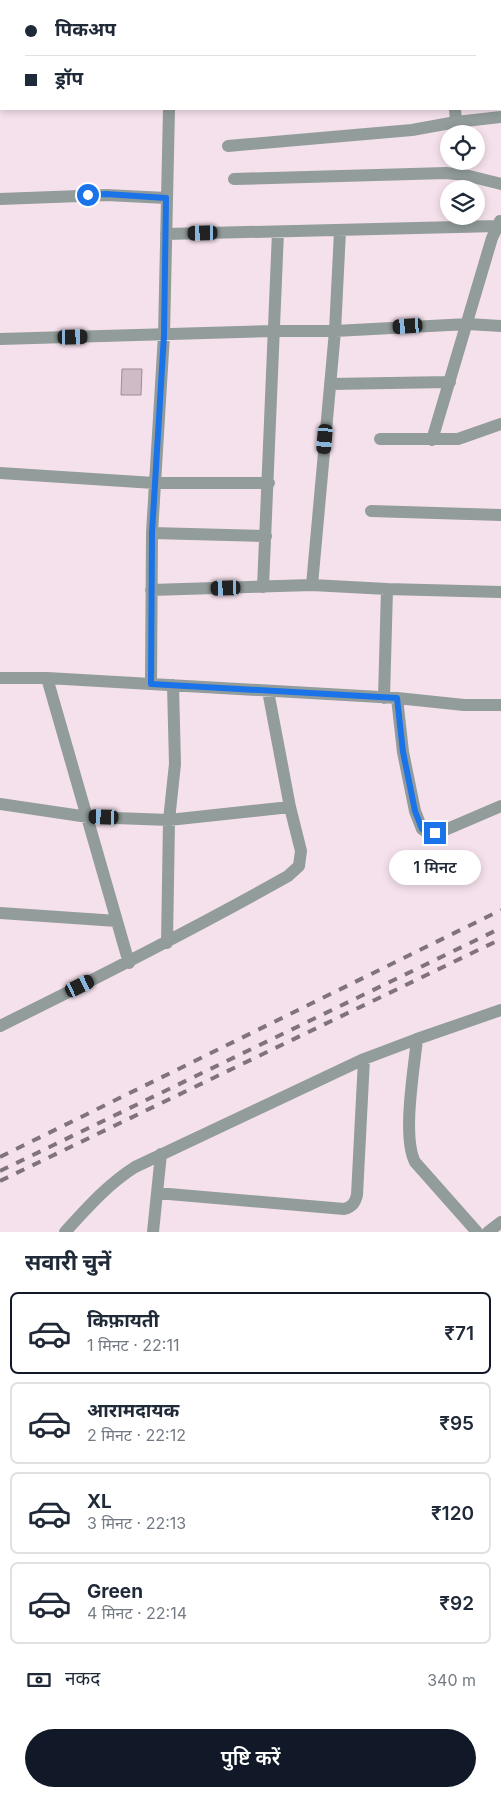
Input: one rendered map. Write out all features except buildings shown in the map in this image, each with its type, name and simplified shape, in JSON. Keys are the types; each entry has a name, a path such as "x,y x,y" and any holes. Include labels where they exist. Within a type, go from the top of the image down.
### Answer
{"street":[{"path":"151,684 152,533 164,335 169,110"},
{"path":"228,146 412,130 456,115 501,117"},
{"path":"234,179 446,173 465,175 501,184"},
{"path":"0,199 106,194 166,198"},
{"path":"166,234 340,230 499,222 492,238 432,440"},
{"path":"312,585 335,331 340,230"},
{"path":"263,587 269,483 278,232"},
{"path":"0,339 335,331 468,324 501,326"},
{"path":"330,384 450,382"},
{"path":"380,439 458,439 501,424"},
{"path":"0,473 154,483 269,483"},
{"path":"371,511 501,515"},
{"path":"152,533 266,536"},
{"path":"151,590 312,585 501,592"},
{"path":"387,589 391,698 415,811 422,829 428,833 445,830 501,806"},
{"path":"0,678 48,678 501,706"},
{"path":"48,678 129,963"},
{"path":"167,943 170,820 175,764 174,686"},
{"path":"0,1026 167,943 288,876 299,866 301,851 290,807 268,691"},
{"path":"0,804 88,817 170,820 290,807"},
{"path":"0,913 117,921"},
{"path":"65,1232 120,1176 135,1166 364,1059 417,1038 499,1014"},
{"path":"417,1038 409,1121 409,1150 415,1162 477,1232"},
{"path":"157,1193 344,1209 350,1207 356,1201 357,1195 364,1059"},
{"path":"153,1232 161,1154"},
{"path":"488,1232 501,1222"}],"railway":[{"path":"0,1157 501,910"},
{"path":"0,1171 501,928"},
{"path":"0,1181 501,939"}],"route":[{"path":"88,195 106,194 166,198 164,335 152,533 151,684 397,698 403,752 418,822 422,829 428,833 435,833"}]}
